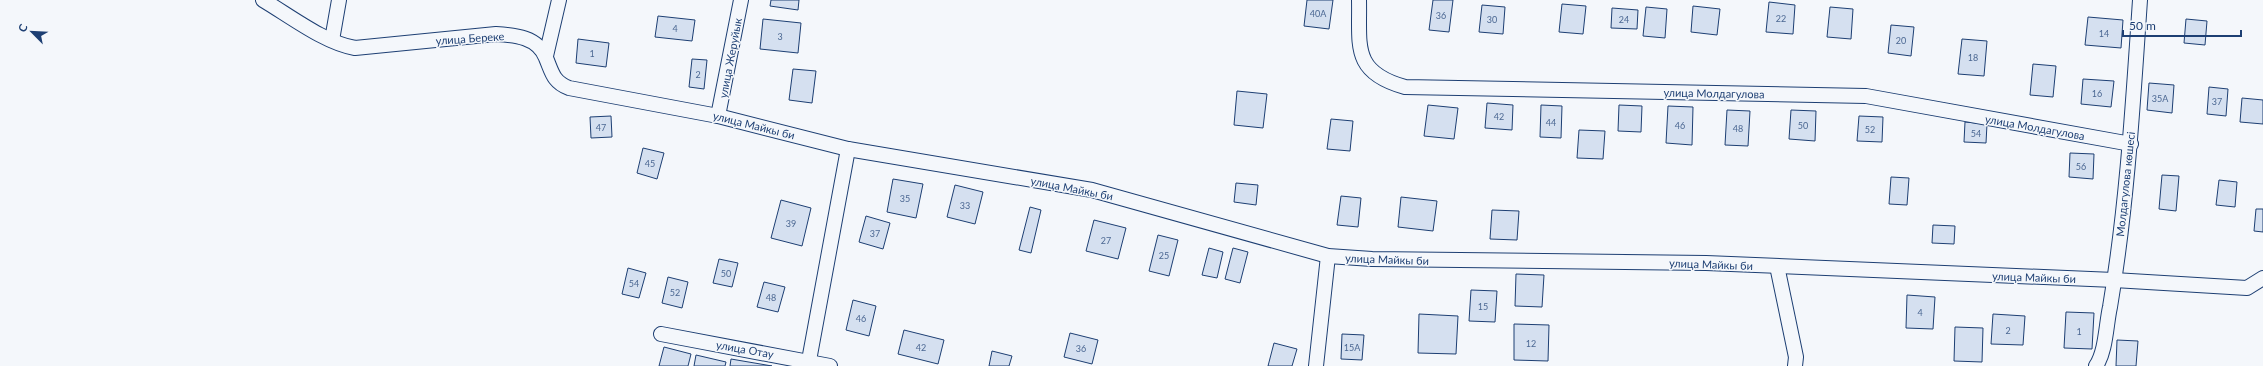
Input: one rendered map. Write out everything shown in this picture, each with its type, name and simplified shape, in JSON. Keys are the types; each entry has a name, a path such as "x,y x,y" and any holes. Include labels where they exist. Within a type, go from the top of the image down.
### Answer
{"street":[{"name":"улица Береке","path":"263,0 332,40 355,48 496,34 517,35 531,41 546,56"},
{"path":"332,40 339,0"},
{"path":"546,56 559,0"},
{"name":"улица Жеруйык","path":"718,116 741,0"},
{"name":"улица Молдагулова","path":"1359,0 1360,53 1363,61 1368,67 1392,83 1405,87 1866,96 2131,144"},
{"name":"Молдагулова көшесі","path":"2096,366 2102,353 2114,280 2131,144 2140,0"},
{"name":"улица Майкы би","path":"546,56 555,80 569,88 718,116 848,149 1092,190 1328,256 1372,259 1706,263 2114,280 2247,288 2263,278"},
{"path":"809,364 848,149"},
{"path":"1316,366 1328,256"},
{"path":"1777,266 1796,357 1795,366"},
{"name":"улица Отау","path":"661,334 809,364 830,366"}],"building":[{"path":"771,0 799,0 798,10 770,6"},
{"path":"1307,0 1333,0 1329,29 1304,26"},
{"path":"1433,0 1453,0 1449,32 1429,30"},
{"path":"1769,2 1795,5 1793,34 1766,32"},
{"path":"1562,4 1586,6 1583,34 1559,32"},
{"path":"1482,5 1505,7 1503,34 1479,32"},
{"path":"1693,6 1720,9 1717,35 1691,32"},
{"path":"1646,7 1667,9 1665,38 1643,36"},
{"path":"1830,7 1853,9 1851,39 1827,37"},
{"path":"1612,8 1638,10 1637,29 1611,28"},
{"path":"658,16 695,20 692,41 655,37"},
{"path":"2088,17 2123,20 2121,48 2085,45"},
{"path":"763,19 801,23 798,53 760,49"},
{"path":"2186,19 2207,21 2205,45 2184,43"},
{"path":"1891,25 1914,27 1911,56 1888,53"},
{"path":"578,39 609,43 606,67 576,63"},
{"path":"1962,39 1987,41 1984,76 1958,74"},
{"path":"692,59 707,60 704,89 689,87"},
{"path":"2033,64 2056,66 2053,97 2030,95"},
{"path":"793,69 816,71 812,103 789,100"},
{"path":"2083,79 2114,81 2111,107 2081,104"},
{"path":"2149,83 2174,85 2172,113 2147,110"},
{"path":"2209,87 2228,89 2226,116 2207,114"},
{"path":"1237,91 1267,94 1263,128 1234,125"},
{"path":"2242,98 2263,100 2263,124 2240,122"},
{"path":"1487,103 1513,105 1512,130 1485,128"},
{"path":"1428,105 1458,108 1454,139 1424,136"},
{"path":"1541,105 1562,106 1561,138 1540,137"},
{"path":"1619,105 1642,106 1641,132 1618,131"},
{"path":"1668,106 1693,107 1692,145 1666,143"},
{"path":"1727,110 1750,111 1748,146 1725,145"},
{"path":"1791,110 1816,111 1815,141 1789,139"},
{"path":"611,116 612,137 591,138 590,117"},
{"path":"1859,116 1883,117 1882,142 1857,141"},
{"path":"1331,119 1353,121 1350,151 1327,149"},
{"path":"1965,122 1987,124 1986,143 1964,142"},
{"path":"1579,130 1605,131 1603,159 1577,158"},
{"path":"643,148 664,153 657,179 637,173"},
{"path":"2070,153 2094,154 2093,179 2069,177"},
{"path":"2162,175 2179,176 2176,211 2159,209"},
{"path":"1891,177 1909,178 1907,205 1889,204"},
{"path":"893,179 923,184 916,218 887,212"},
{"path":"2219,180 2237,182 2235,207 2216,205"},
{"path":"1236,183 1258,185 1256,205 1234,202"},
{"path":"955,185 983,192 975,224 947,217"},
{"path":"1341,196 1361,198 1358,227 1337,225"},
{"path":"1401,197 1437,201 1433,231 1398,227"},
{"path":"781,200 811,208 802,246 771,238"},
{"path":"1030,207 1041,210 1031,253 1019,250"},
{"path":"2256,209 2263,209 2263,232 2254,231"},
{"path":"1492,210 1519,211 1517,240 1490,239"},
{"path":"866,216 890,223 883,249 859,242"},
{"path":"1094,220 1126,228 1118,259 1086,251"},
{"path":"1933,225 1955,226 1954,244 1932,243"},
{"path":"1158,235 1178,240 1169,276 1149,271"},
{"path":"1209,248 1223,252 1217,278 1202,275"},
{"path":"1233,248 1248,252 1240,283 1225,279"},
{"path":"719,259 738,263 732,287 713,283"},
{"path":"628,268 646,273 639,298 622,294"},
{"path":"1516,274 1544,275 1542,307 1515,306"},
{"path":"668,277 688,282 682,308 662,303"},
{"path":"764,282 785,287 778,312 757,307"},
{"path":"1471,290 1497,291 1495,322 1469,321"},
{"path":"1907,295 1935,297 1933,329 1906,328"},
{"path":"853,300 876,306 869,336 846,330"},
{"path":"2066,312 2094,313 2092,349 2064,348"},
{"path":"1419,314 1458,316 1456,354 1418,353"},
{"path":"1993,314 2025,316 2023,345 1991,344"},
{"path":"1514,324 1549,325 1548,361 1514,360"},
{"path":"1955,327 1983,328 1982,362 1954,361"},
{"path":"904,330 944,340 938,364 898,354"},
{"path":"1070,333 1098,340 1092,364 1064,357"},
{"path":"1342,334 1364,335 1362,360 1341,359"},
{"path":"2117,340 2138,341 2136,366 2116,366"},
{"path":"1274,343 1297,349 1292,366 1268,366"},
{"path":"664,347 691,354 688,366 659,366"},
{"path":"992,351 1012,356 1009,366 989,366"},
{"path":"696,355 726,362 725,366 694,366"},
{"path":"731,359 772,366 730,366"}]}
